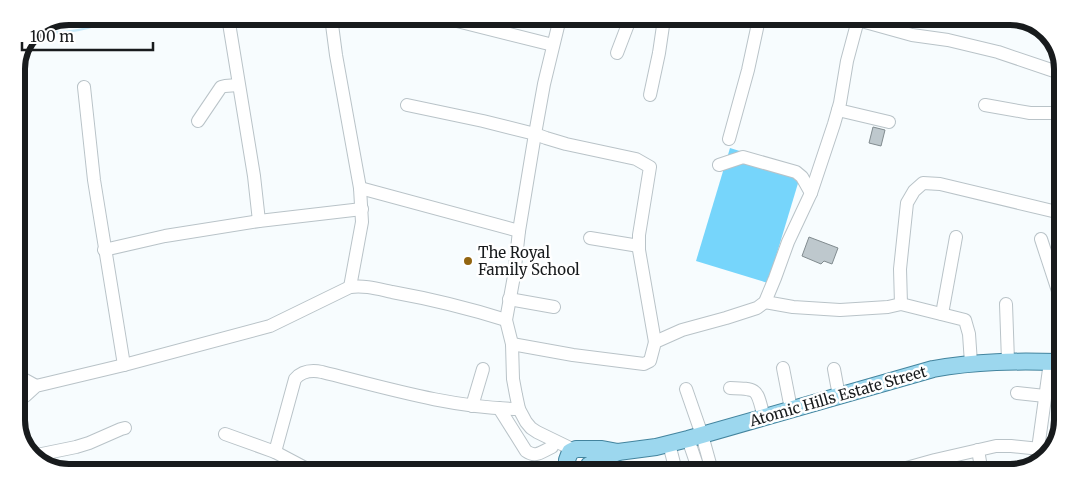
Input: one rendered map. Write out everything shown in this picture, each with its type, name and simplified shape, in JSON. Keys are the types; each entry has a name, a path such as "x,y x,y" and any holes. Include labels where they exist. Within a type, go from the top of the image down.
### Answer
{"main road":[{"name":"Atomic Hills Estate Street","path":"577,464 602,449 618,452 669,444 915,374 953,365 1008,361 1054,362"}],"street":[{"path":"229,25 254,176 258,221"},
{"path":"332,25 362,209 361,230 350,286"},
{"path":"473,25 553,45"},
{"name":"Atomic Hills Estate Street","path":"558,25 535,134 506,320 512,344 513,379 519,409 531,428 577,464"},
{"path":"617,52 628,25"},
{"path":"650,95 663,25"},
{"path":"729,138 748,70 758,25"},
{"path":"655,342 682,330 757,308 765,302 788,242 811,193 838,110 847,61 857,25"},
{"path":"876,25 912,35 973,46 1054,71"},
{"path":"198,121 221,87 238,85"},
{"path":"84,87 104,250 124,365"},
{"path":"407,105 636,159 650,167 639,235 639,246 655,342 650,361 644,364 573,355 512,344"},
{"path":"985,105 1030,113 1054,113"},
{"path":"838,110 889,122"},
{"path":"719,165 743,157 796,172 802,177 811,193"},
{"path":"901,304 900,269 906,203 914,191 923,183 940,184 1054,211"},
{"path":"360,188 519,231"},
{"path":"104,250 165,236 258,221 362,209"},
{"path":"942,314 956,237"},
{"path":"590,238 639,246"},
{"path":"1041,239 1054,279"},
{"path":"25,396 36,386 124,365 270,326 350,286 362,286 430,299 506,320"},
{"path":"510,299 554,307"},
{"path":"765,302 793,307 840,310 888,307 901,304 965,320 969,334 971,363"},
{"path":"1006,304 1008,361"},
{"path":"783,368 791,409"},
{"path":"472,406 483,369"},
{"path":"834,369 839,396"},
{"path":"1044,448 1045,396 1054,370"},
{"path":"275,452 294,383 299,374 305,372 322,372 412,394 472,406 519,409"},
{"path":"25,380 36,386"},
{"path":"730,388 754,390 757,393 764,417"},
{"path":"686,389 698,464"},
{"path":"1017,393 1045,396"},
{"path":"499,408 526,451 535,455 552,447"},
{"path":"515,434 526,422"},
{"path":"41,454 89,443 125,428"},
{"name":"Atomic Hills Estate Street","path":"537,432 552,447 577,464"},
{"path":"225,434 275,452 298,464"},
{"path":"695,437 708,464"},
{"path":"669,444 674,464"},
{"path":"921,464 996,446 1042,450"},
{"path":"978,450 980,464"}],"shaded area":[{"path":"730,148 802,170 768,283 696,261"}],"building":[{"path":"873,127 885,130 881,146 869,143"},
{"path":"809,237 838,248 832,264 824,261 821,264 802,256"}],"waterway":[{"path":"45,32 66,32 97,25"}],"place":[{"name":"The Royal Family School","path":"468,261"}]}
